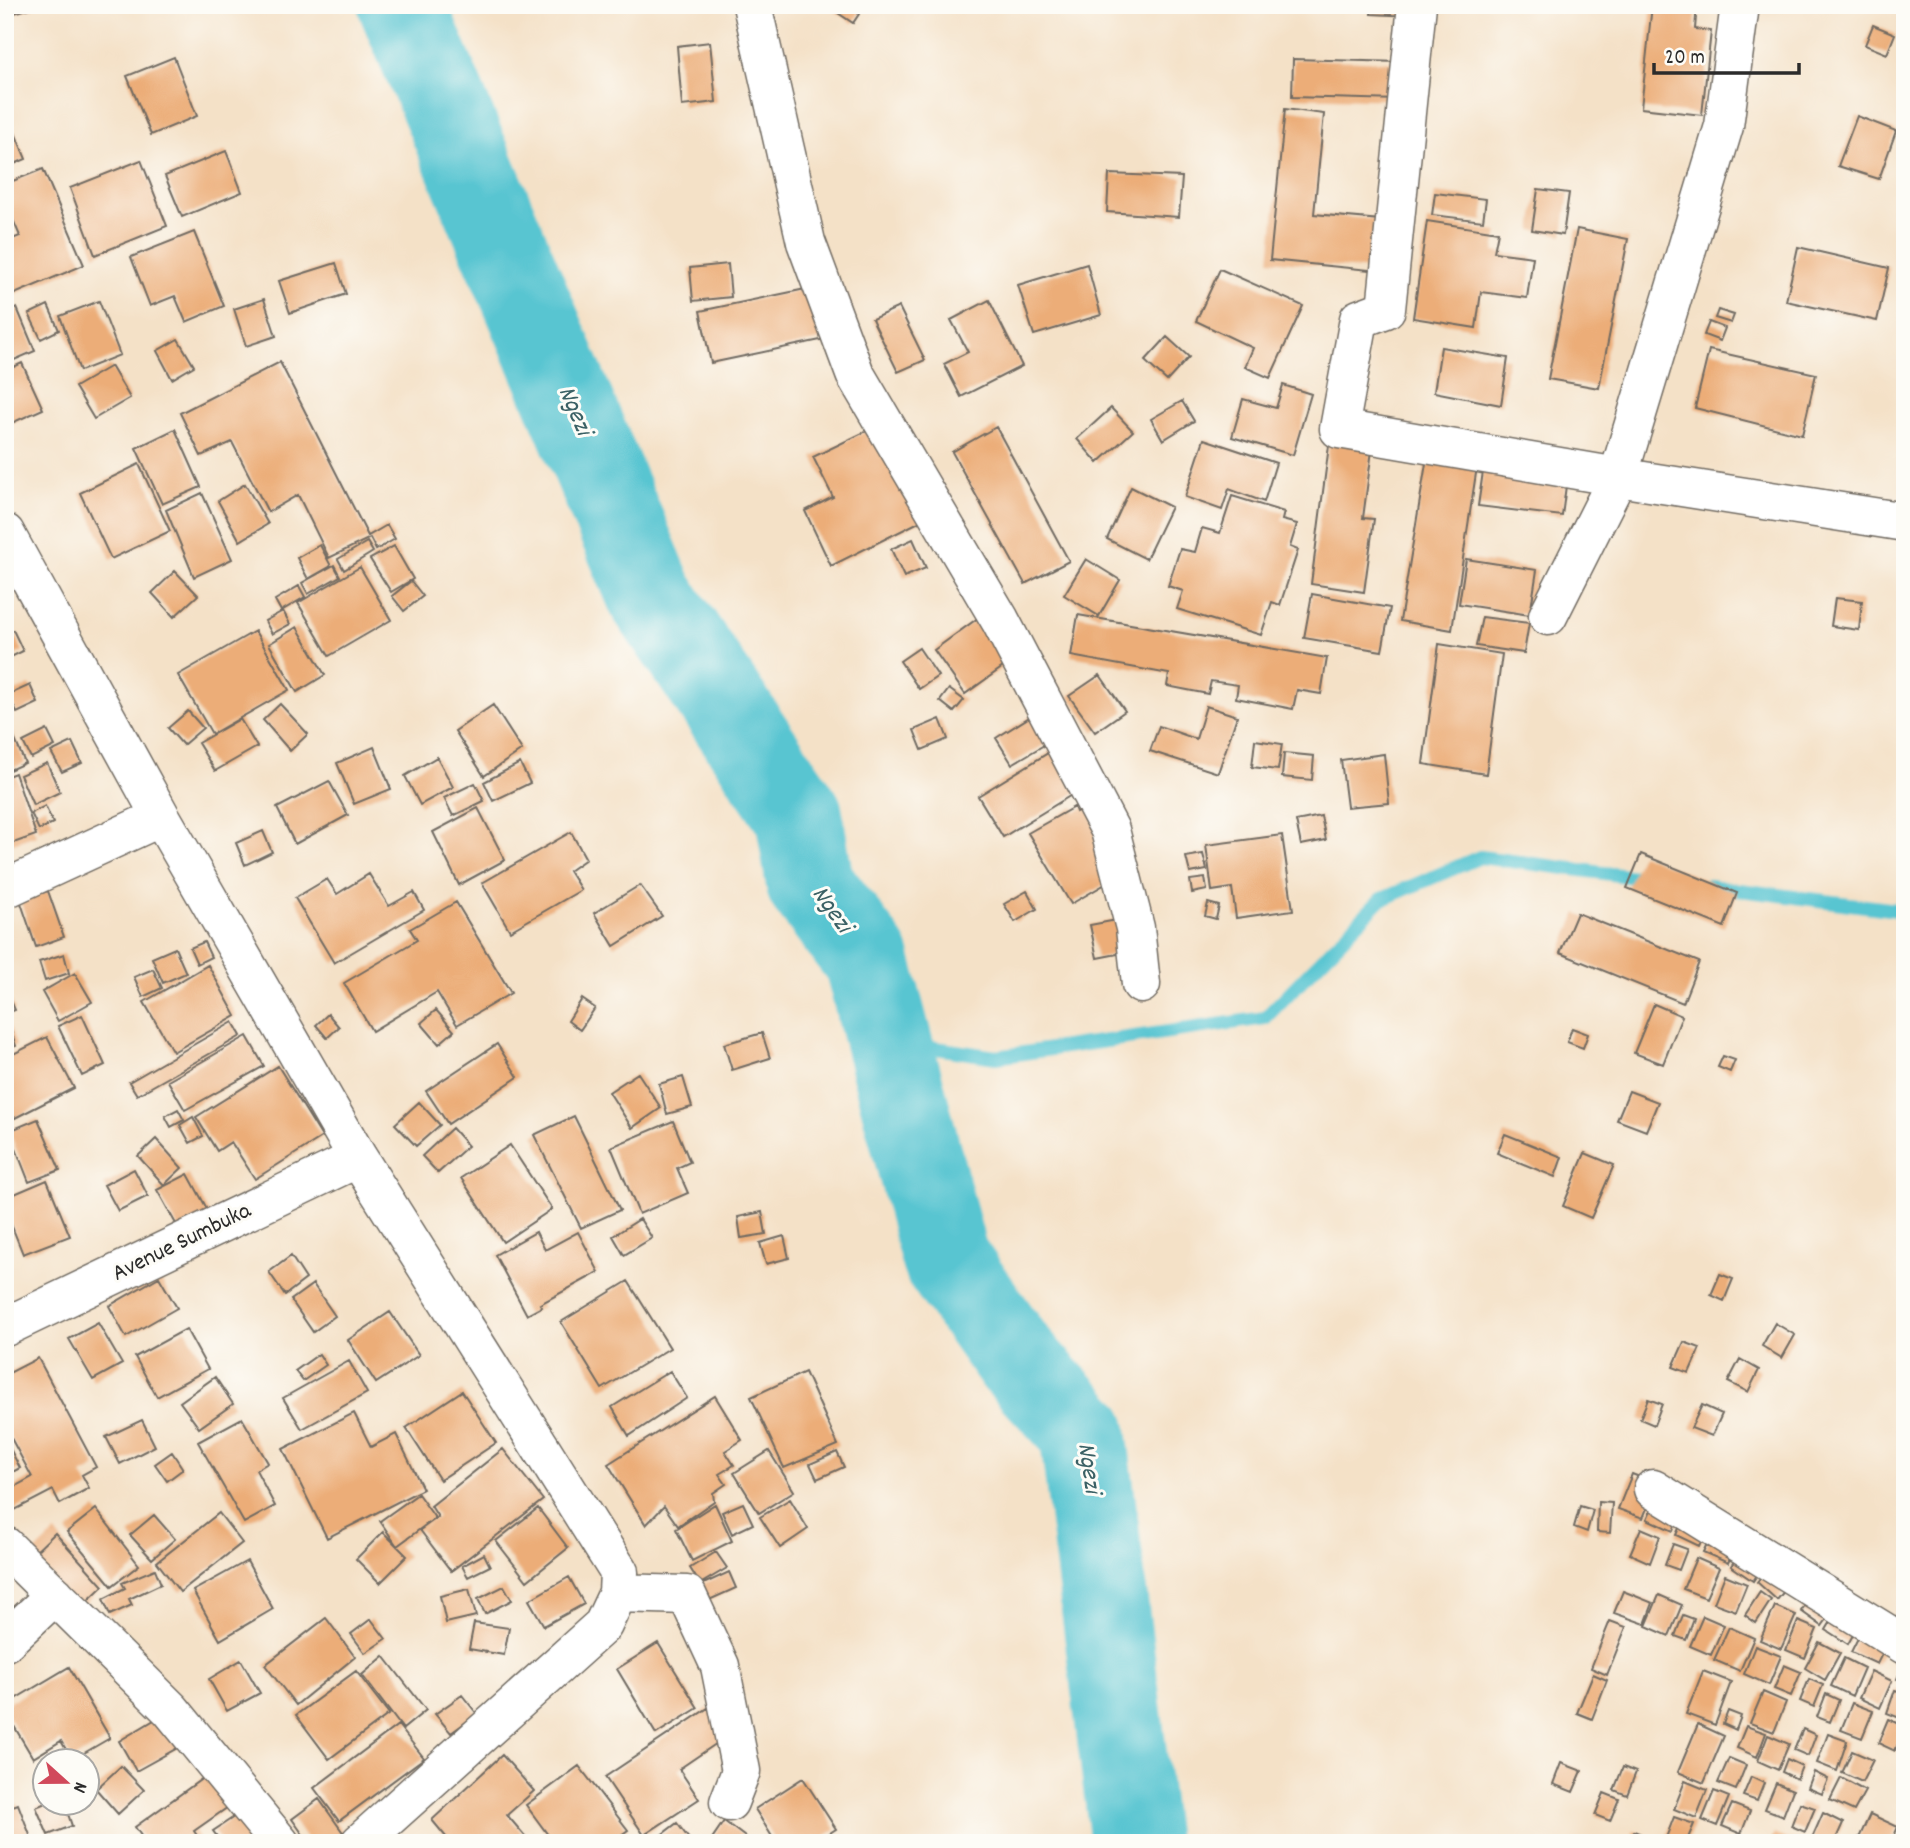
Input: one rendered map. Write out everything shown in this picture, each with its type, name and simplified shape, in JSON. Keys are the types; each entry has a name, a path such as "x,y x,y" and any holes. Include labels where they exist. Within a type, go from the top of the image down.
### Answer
{"street":[{"path":"752,5 806,242 855,374 1000,620 1110,830 1135,928 1141,984"},
{"path":"1417,5 1386,309 1359,319 1339,429 1618,477 1905,522"},
{"path":"1548,616 1618,477 1724,126 1740,5"},
{"path":"5,533 161,817 358,1158 619,1572 618,1593 603,1625 360,1843"},
{"path":"5,889 161,817"},
{"name":"Avenue Sumbuka","path":"5,1327 358,1158"},
{"path":"1653,1489 1905,1645"},
{"path":"5,1546 171,1710 280,1843"},
{"path":"618,1593 687,1595 720,1666 740,1771 729,1802"},
{"path":"5,1642 55,1595"}],"building":[{"path":"5,5 37,5 37,6 5,16"},
{"path":"826,5 865,5 853,23"},
{"path":"1372,5 1411,5 1411,16 1371,14"},
{"path":"1652,5 1697,5 1695,29 1711,31 1702,115 1641,108"},
{"path":"1873,25 1895,34 1887,54 1865,45"},
{"path":"710,42 716,102 682,106 677,46"},
{"path":"174,57 197,116 151,135 127,76"},
{"path":"1293,59 1400,62 1399,100 1292,97"},
{"path":"1285,109 1324,114 1314,214 1403,222 1399,273 1270,260"},
{"path":"1857,116 1896,131 1879,179 1838,166"},
{"path":"10,121 26,159 5,168 5,123"},
{"path":"226,151 242,192 182,217 165,176"},
{"path":"141,160 167,226 95,255 70,188"},
{"path":"43,169 84,265 5,298 5,242 20,236 5,201 5,184"},
{"path":"1109,174 1182,177 1179,217 1107,212"},
{"path":"1538,189 1569,193 1563,235 1532,230"},
{"path":"1435,193 1486,199 1483,221 1432,215"},
{"path":"1427,221 1498,232 1494,252 1533,257 1527,298 1481,292 1476,328 1413,318"},
{"path":"1577,229 1628,239 1599,388 1548,379"},
{"path":"194,232 224,306 186,322 175,296 150,306 131,257"},
{"path":"1798,247 1889,268 1877,321 1786,301"},
{"path":"336,263 346,294 290,313 279,281"},
{"path":"728,264 731,297 693,301 690,268"},
{"path":"1087,264 1101,315 1034,335 1018,285"},
{"path":"1220,269 1303,306 1270,378 1245,367 1253,348 1196,321"},
{"path":"820,286 830,338 711,363 700,311"},
{"path":"264,299 276,336 246,346 234,309"},
{"path":"989,300 1022,366 961,397 944,364 968,352 951,320"},
{"path":"99,301 120,355 80,371 60,316"},
{"path":"48,305 59,330 41,339 29,314"},
{"path":"899,307 925,360 898,372 872,319"},
{"path":"17,308 35,351 5,364 5,313"},
{"path":"1718,310 1734,315 1731,323 1715,318"},
{"path":"1709,322 1725,328 1720,341 1704,335"},
{"path":"1167,337 1189,357 1167,381 1145,361"},
{"path":"178,339 194,366 172,379 157,351"},
{"path":"1441,347 1508,358 1501,405 1434,392"},
{"path":"1709,350 1816,374 1802,435 1695,408"},
{"path":"280,362 368,536 387,525 395,539 376,550 370,538 329,558 298,495 268,512 232,442 201,456 180,413"},
{"path":"22,363 43,409 5,426 5,371"},
{"path":"111,366 130,398 94,419 75,387"},
{"path":"1283,385 1311,394 1293,455 1232,437 1243,399 1276,408"},
{"path":"1182,401 1194,421 1163,440 1151,419"},
{"path":"1111,408 1133,431 1098,463 1077,439"},
{"path":"883,423 929,517 831,566 805,511 833,497 813,457"},
{"path":"996,427 1069,561 1025,584 952,452"},
{"path":"175,429 201,487 162,504 136,448"},
{"path":"1331,430 1374,435 1363,518 1374,519 1364,592 1311,584"},
{"path":"1204,439 1276,463 1264,502 1229,489 1222,510 1185,497"},
{"path":"1430,439 1480,447 1452,630 1400,621"},
{"path":"1486,451 1569,463 1562,516 1478,506"},
{"path":"139,464 170,531 111,559 80,493"},
{"path":"245,484 268,524 240,541 218,501"},
{"path":"1131,487 1171,507 1146,559 1107,539"},
{"path":"202,493 232,559 194,577 166,510"},
{"path":"1232,496 1284,512 1282,520 1297,524 1290,547 1298,550 1280,605 1272,602 1261,635 1177,609 1183,591 1168,586 1180,549 1195,552 1202,528 1220,533"},
{"path":"913,539 926,568 904,577 891,549"},
{"path":"367,542 373,552 344,570 338,559"},
{"path":"320,545 331,566 308,579 297,558"},
{"path":"394,546 413,579 391,592 370,559"},
{"path":"1086,559 1120,580 1099,616 1064,595"},
{"path":"1466,559 1537,570 1530,615 1459,604"},
{"path":"334,565 340,576 308,594 302,583"},
{"path":"360,567 391,620 329,656 298,603"},
{"path":"175,571 198,595 174,617 152,593"},
{"path":"411,581 423,596 404,611 392,596"},
{"path":"299,586 305,597 281,611 275,600"},
{"path":"1312,594 1390,608 1382,651 1304,638"},
{"path":"1835,598 1862,601 1859,630 1831,626"},
{"path":"283,611 290,624 272,634 265,621"},
{"path":"985,613 1017,657 965,694 934,650"},
{"path":"1078,615 1327,658 1321,694 1297,690 1293,709 1236,698 1238,685 1211,681 1208,694 1167,686 1169,674 1071,656"},
{"path":"1482,617 1529,623 1524,653 1476,646"},
{"path":"297,627 325,675 297,692 269,644"},
{"path":"13,630 23,651 5,660 5,633"},
{"path":"255,631 289,690 212,734 178,675"},
{"path":"1439,644 1502,654 1486,774 1423,764"},
{"path":"919,648 938,676 919,689 900,661"},
{"path":"1100,675 1125,711 1095,732 1069,696"},
{"path":"30,685 38,703 17,713 8,695"},
{"path":"949,689 964,700 954,712 940,701"},
{"path":"280,704 308,734 290,751 263,720"},
{"path":"493,705 522,750 484,776 455,731"},
{"path":"1206,706 1237,716 1218,773 1150,751 1159,726 1196,739"},
{"path":"1044,708 1061,735 1012,764 996,738"},
{"path":"188,711 203,728 183,745 168,728"},
{"path":"240,719 257,747 215,771 198,743"},
{"path":"940,719 948,739 922,750 914,730"},
{"path":"47,730 55,746 31,758 23,742"},
{"path":"12,733 25,763 5,772 5,736"},
{"path":"1255,740 1282,744 1278,770 1252,767"},
{"path":"72,742 82,763 62,772 51,752"},
{"path":"1066,742 1091,783 1003,837 978,796"},
{"path":"374,747 391,789 354,804 337,763"},
{"path":"1284,753 1314,756 1312,780 1282,777"},
{"path":"1384,754 1389,803 1347,807 1341,760"},
{"path":"437,757 453,787 420,805 405,776"},
{"path":"47,763 60,792 33,805 20,775"},
{"path":"520,763 530,783 493,801 484,782"},
{"path":"15,773 36,835 5,846 5,777"},
{"path":"329,781 348,815 295,844 277,808"},
{"path":"475,783 484,801 453,816 444,798"},
{"path":"1096,800 1119,876 1071,904 1028,833 1074,807 1076,812"},
{"path":"45,806 53,823 39,830 31,813"},
{"path":"478,808 505,860 459,885 433,832"},
{"path":"1321,816 1326,840 1301,845 1296,821"},
{"path":"263,831 272,852 245,865 236,843"},
{"path":"571,832 586,859 569,871 581,890 510,931 482,883"},
{"path":"1282,835 1293,910 1236,918 1232,888 1212,891 1206,845"},
{"path":"1203,854 1207,870 1190,873 1186,857"},
{"path":"1641,854 1737,893 1724,927 1627,888"},
{"path":"369,874 389,906 414,892 424,910 334,963 295,898 327,879 337,894"},
{"path":"1205,878 1207,890 1192,893 1190,880"},
{"path":"640,885 662,916 614,946 594,913"},
{"path":"48,891 64,937 36,947 20,900"},
{"path":"1027,891 1037,909 1015,922 1004,904"},
{"path":"456,902 511,993 457,1025 437,992 372,1031 344,983 417,940 410,929"},
{"path":"1208,903 1219,906 1216,919 1205,916"},
{"path":"1577,913 1699,962 1683,1003 1560,953"},
{"path":"1133,917 1138,950 1097,958 1090,925"},
{"path":"204,942 211,957 197,964 190,948"},
{"path":"175,948 186,973 163,983 152,958"},
{"path":"64,954 69,973 45,981 39,962"},
{"path":"208,965 236,1016 173,1052 144,1002"},
{"path":"153,969 162,988 143,997 134,977"},
{"path":"75,973 92,1002 58,1021 42,992"},
{"path":"5,987 15,1010 5,1014"},
{"path":"582,999 595,1008 580,1030 568,1021"},
{"path":"1654,1004 1682,1016 1663,1064 1634,1053"},
{"path":"436,1010 454,1031 439,1044 421,1023"},
{"path":"328,1014 339,1027 327,1038 316,1025"},
{"path":"82,1015 105,1065 82,1076 58,1026"},
{"path":"8,1022 16,1046 5,1050 5,1023"},
{"path":"233,1022 241,1036 137,1095 129,1082"},
{"path":"1572,1028 1588,1034 1583,1048 1567,1042"},
{"path":"762,1033 770,1058 732,1070 724,1044"},
{"path":"247,1036 264,1066 185,1110 168,1081"},
{"path":"47,1037 74,1088 5,1123 5,1058"},
{"path":"497,1044 518,1077 448,1124 426,1091"},
{"path":"1723,1056 1735,1060 1730,1072 1718,1067"},
{"path":"278,1066 322,1137 255,1179 231,1142 217,1151 196,1117"},
{"path":"638,1073 661,1108 632,1128 609,1092"},
{"path":"683,1077 692,1107 667,1114 659,1084"},
{"path":"1629,1091 1658,1102 1646,1131 1617,1120"},
{"path":"419,1102 440,1125 416,1146 395,1124"},
{"path":"178,1109 184,1120 171,1127 165,1116"},
{"path":"574,1116 620,1210 581,1228 534,1135"},
{"path":"193,1117 203,1136 190,1143 180,1125"},
{"path":"38,1119 60,1170 29,1182 9,1131"},
{"path":"673,1121 690,1162 677,1168 688,1193 639,1214 611,1147"},
{"path":"452,1128 468,1146 438,1173 422,1156"},
{"path":"1505,1134 1562,1157 1555,1177 1497,1153"},
{"path":"156,1139 182,1168 164,1185 138,1156"},
{"path":"510,1145 552,1209 503,1242 461,1178"},
{"path":"1585,1153 1614,1165 1591,1218 1563,1206"},
{"path":"134,1169 148,1196 118,1211 104,1185"},
{"path":"188,1174 211,1216 181,1233 157,1190"},
{"path":"47,1180 70,1236 23,1254 5,1209 5,1198"},
{"path":"762,1212 766,1234 741,1238 738,1217"},
{"path":"640,1219 652,1238 624,1255 613,1236"},
{"path":"536,1232 545,1250 578,1232 599,1272 540,1304 542,1307 527,1315 495,1255"},
{"path":"784,1236 789,1258 766,1264 760,1243"},
{"path":"291,1256 306,1279 285,1295 269,1272"},
{"path":"1720,1274 1733,1279 1724,1301 1711,1295"},
{"path":"159,1277 177,1308 126,1337 109,1306"},
{"path":"628,1281 670,1348 602,1389 561,1322"},
{"path":"313,1284 335,1316 313,1332 291,1300"},
{"path":"390,1312 419,1355 376,1383 348,1340"},
{"path":"98,1323 122,1364 93,1380 69,1339"},
{"path":"1775,1323 1795,1335 1782,1358 1762,1346"},
{"path":"186,1329 208,1369 157,1397 135,1357"},
{"path":"1684,1342 1700,1348 1689,1373 1673,1367"},
{"path":"319,1354 326,1365 303,1381 295,1371"},
{"path":"38,1358 96,1467 82,1475 89,1488 60,1504 53,1490 13,1511 5,1492 32,1477 5,1427 5,1375"},
{"path":"1740,1359 1759,1370 1748,1392 1728,1382"},
{"path":"349,1361 367,1393 302,1429 283,1398"},
{"path":"670,1371 687,1398 629,1436 612,1407"},
{"path":"805,1372 838,1445 784,1468 751,1397"},
{"path":"215,1377 233,1404 199,1428 180,1402"},
{"path":"462,1391 496,1443 440,1480 406,1428"},
{"path":"715,1396 742,1440 725,1451 734,1465 719,1474 726,1484 713,1493 714,1501 678,1526 664,1506 646,1525 608,1464"},
{"path":"1648,1399 1662,1404 1654,1425 1640,1419"},
{"path":"1702,1405 1722,1414 1712,1436 1691,1428"},
{"path":"354,1413 371,1447 396,1434 423,1489 327,1538 283,1449"},
{"path":"242,1418 268,1463 256,1470 275,1506 244,1523 198,1442"},
{"path":"142,1420 155,1446 120,1464 106,1437"},
{"path":"5,1439 20,1468 5,1476"},
{"path":"503,1449 543,1500 451,1571 420,1530 438,1517 431,1506"},
{"path":"769,1451 794,1491 759,1513 734,1473"},
{"path":"172,1452 183,1469 167,1481 155,1464"},
{"path":"837,1452 844,1467 817,1479 810,1464"},
{"path":"1632,1474 1657,1484 1643,1518 1618,1509"},
{"path":"1662,1485 1687,1496 1673,1531 1647,1519"},
{"path":"418,1494 435,1518 397,1546 380,1521"},
{"path":"790,1499 808,1529 780,1548 760,1517"},
{"path":"1598,1502 1612,1503 1610,1533 1597,1532"},
{"path":"743,1503 753,1524 732,1534 722,1512"},
{"path":"1690,1503 1714,1513 1699,1546 1676,1535"},
{"path":"715,1504 732,1541 692,1561 676,1529"},
{"path":"1580,1506 1593,1510 1587,1532 1574,1527"},
{"path":"538,1508 568,1548 527,1581 496,1541"},
{"path":"96,1509 139,1565 112,1586 67,1532"},
{"path":"219,1513 242,1543 180,1592 157,1562"},
{"path":"154,1515 175,1539 152,1559 130,1535"},
{"path":"1719,1519 1743,1530 1728,1563 1703,1552"},
{"path":"1641,1528 1660,1536 1650,1563 1630,1554"},
{"path":"383,1532 407,1556 380,1583 356,1559"},
{"path":"55,1533 103,1586 78,1610 30,1557"},
{"path":"1750,1537 1773,1551 1753,1581 1731,1566"},
{"path":"1673,1544 1687,1549 1679,1570 1665,1565"},
{"path":"716,1552 727,1568 700,1584 690,1568"},
{"path":"484,1554 490,1566 468,1577 462,1566"},
{"path":"1778,1557 1798,1574 1777,1600 1757,1582"},
{"path":"1696,1558 1719,1568 1706,1598 1683,1589"},
{"path":"247,1561 273,1609 220,1640 193,1591"},
{"path":"155,1569 161,1584 129,1599 132,1605 110,1615 103,1599 125,1588 122,1583"},
{"path":"729,1572 736,1588 707,1601 699,1586"},
{"path":"1725,1575 1747,1584 1736,1611 1714,1603"},
{"path":"569,1577 584,1604 544,1626 529,1600"},
{"path":"504,1586 512,1600 485,1614 478,1599"},
{"path":"1819,1586 1840,1601 1822,1626 1801,1611"},
{"path":"469,1589 476,1616 446,1623 440,1596"},
{"path":"1623,1591 1653,1603 1645,1624 1614,1613"},
{"path":"1760,1592 1771,1600 1756,1623 1745,1615"},
{"path":"1659,1595 1682,1605 1669,1636 1646,1626"},
{"path":"1775,1606 1796,1615 1781,1649 1760,1640"},
{"path":"1838,1610 1859,1624 1848,1644 1826,1630"},
{"path":"1683,1615 1694,1619 1686,1640 1675,1636"},
{"path":"1703,1616 1724,1625 1711,1655 1690,1646"},
{"path":"326,1618 355,1657 296,1705 265,1665"},
{"path":"371,1619 386,1639 365,1653 351,1634"},
{"path":"1610,1621 1626,1627 1607,1675 1591,1668"},
{"path":"1798,1621 1817,1629 1805,1658 1786,1650"},
{"path":"474,1623 509,1628 504,1655 469,1649"},
{"path":"1729,1627 1754,1638 1740,1671 1714,1660"},
{"path":"1863,1628 1889,1640 1877,1664 1851,1652"},
{"path":"1819,1642 1840,1653 1825,1680 1805,1668"},
{"path":"658,1643 698,1708 656,1734 617,1669"},
{"path":"1755,1646 1781,1656 1769,1685 1744,1674"},
{"path":"384,1656 426,1710 403,1729 362,1675"},
{"path":"1844,1658 1864,1668 1852,1696 1831,1686"},
{"path":"241,1660 260,1693 227,1711 209,1679"},
{"path":"1905,1661 1905,1683 1897,1679"},
{"path":"1784,1665 1801,1672 1791,1696 1774,1689"},
{"path":"69,1667 110,1738 96,1746 64,1746 61,1741 53,1746 32,1746 32,1756 5,1711 5,1705"},
{"path":"356,1671 389,1714 329,1759 296,1715"},
{"path":"1703,1671 1731,1682 1715,1725 1686,1714"},
{"path":"1871,1671 1892,1681 1880,1708 1859,1698"},
{"path":"1593,1674 1607,1680 1592,1719 1577,1713"},
{"path":"1809,1679 1823,1685 1814,1707 1800,1701"},
{"path":"1895,1690 1905,1693 1905,1720 1887,1713"},
{"path":"1763,1692 1786,1702 1774,1732 1750,1723"},
{"path":"1826,1694 1839,1700 1830,1722 1817,1717"},
{"path":"462,1695 477,1714 451,1733 435,1714"},
{"path":"1852,1703 1873,1711 1862,1738 1841,1730"},
{"path":"708,1708 726,1737 679,1769 699,1799 644,1835 605,1777"},
{"path":"1728,1711 1741,1716 1736,1730 1723,1724"},
{"path":"161,1716 179,1747 136,1771 119,1741"},
{"path":"1888,1719 1905,1727 1895,1751 1878,1743"},
{"path":"1698,1724 1724,1736 1704,1783 1678,1772"},
{"path":"398,1725 424,1758 339,1821 314,1788"},
{"path":"1746,1726 1766,1733 1757,1757 1737,1748"},
{"path":"1803,1729 1816,1735 1808,1756 1794,1750"},
{"path":"1828,1734 1847,1741 1837,1771 1817,1763"},
{"path":"1768,1735 1789,1744 1778,1770 1758,1761"},
{"path":"1852,1751 1873,1760 1862,1782 1842,1773"},
{"path":"502,1755 534,1791 507,1815 531,1843 451,1843 432,1820"},
{"path":"1729,1758 1746,1765 1736,1790 1718,1783"},
{"path":"1787,1759 1802,1766 1797,1779 1782,1772"},
{"path":"1561,1763 1582,1771 1573,1792 1553,1784"},
{"path":"121,1766 144,1790 118,1814 102,1796 102,1783"},
{"path":"579,1766 628,1830 610,1843 554,1843 526,1805"},
{"path":"1623,1767 1636,1772 1627,1795 1614,1790"},
{"path":"1814,1772 1828,1779 1822,1794 1808,1788"},
{"path":"210,1773 231,1805 194,1831 202,1843 146,1843 135,1827"},
{"path":"1751,1777 1764,1783 1757,1801 1743,1796"},
{"path":"803,1778 836,1829 814,1843 776,1843 755,1809"},
{"path":"1841,1778 1865,1791 1854,1811 1830,1800"},
{"path":"1685,1781 1707,1790 1696,1818 1674,1809"},
{"path":"1776,1783 1793,1790 1783,1816 1765,1809"},
{"path":"1714,1791 1729,1797 1717,1826 1702,1820"},
{"path":"1604,1793 1619,1799 1610,1821 1595,1815"},
{"path":"319,1799 349,1841 346,1843 309,1843 292,1819"},
{"path":"1800,1803 1815,1808 1805,1832 1791,1826"},
{"path":"18,1804 33,1843 5,1843 5,1809"},
{"path":"1732,1804 1750,1811 1741,1834 1722,1826"},
{"path":"240,1813 261,1843 222,1843 213,1831"},
{"path":"1823,1813 1843,1823 1834,1843 1823,1843 1812,1838"},
{"path":"1870,1814 1898,1827 1891,1843 1868,1843 1859,1838"},
{"path":"40,1816 69,1816 72,1826 48,1835"},
{"path":"1674,1817 1694,1824 1686,1843 1664,1843"},
{"path":"724,1821 753,1843 709,1843"},
{"path":"677,1823 692,1843 665,1843 660,1836"},
{"path":"1634,1831 1653,1839 1651,1843 1629,1843"},
{"path":"1774,1834 1797,1843 1770,1843"}],"waterway":[{"name":"Ngezi","path":"402,5 651,596 799,815 810,884 867,960 945,1259 1015,1358 1083,1431 1134,1843"},
{"path":"889,1041 996,1057 1265,1018 1380,900 1480,857 1650,879"},
{"path":"1708,886 1905,911"}]}
